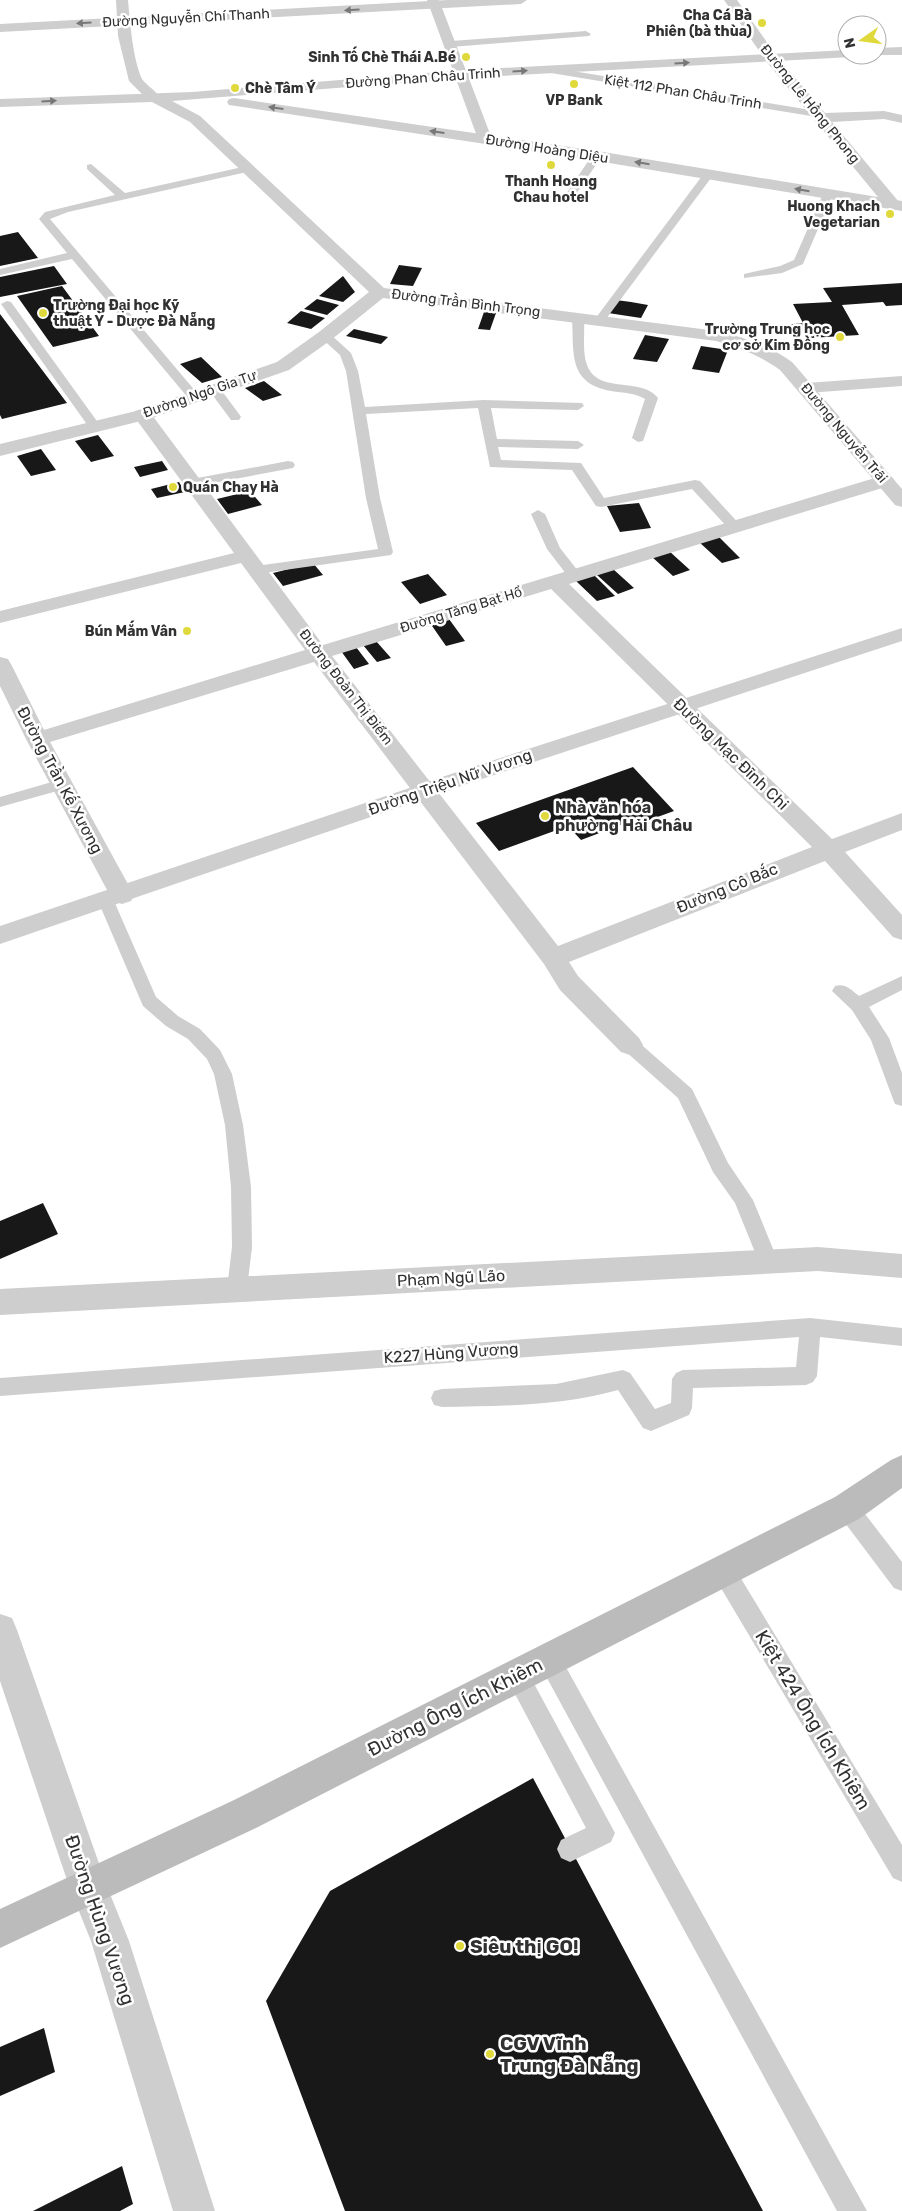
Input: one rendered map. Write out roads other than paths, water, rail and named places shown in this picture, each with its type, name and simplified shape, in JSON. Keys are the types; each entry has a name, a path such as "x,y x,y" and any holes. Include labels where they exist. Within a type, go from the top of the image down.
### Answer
{"main road":[{"name":"Đường Ông Ích Khiêm","path":"0,1929 89,1889 245,1814 517,1676 847,1508 902,1470"}],"street":[{"path":"122,0 125,36 136,81 152,96"},
{"name":"Đường Nguyễn Chí Thanh","path":"0,28 434,3 521,0"},
{"name":"Đường Lê Hồng Phong","path":"730,0 771,58 898,206"},
{"path":"434,3 463,74 485,139"},
{"path":"887,52 902,51"},
{"name":"Đường Phan Châu Trinh","path":"0,103 192,96 463,74 837,55"},
{"path":"250,104 252,96 257,90"},
{"name":"Đường Trần Bình Trọng","path":"152,96 195,119 379,292 717,336 747,344 768,353 786,366"},
{"name":"Đường Hoàng Diệu","path":"192,96 597,156 898,206"},
{"path":"819,116 884,115 902,119"},
{"name":"Đường Ngô Gia Tự","path":"0,450 142,415 283,366 325,336 379,292"},
{"name":"Đường Nguyễn Trãi","path":"786,366 807,388 902,501"},
{"path":"807,388 902,381"},
{"name":"Đường Đoàn Thị Điểm","path":"142,415 319,654 553,958 569,983 630,1045"},
{"name":"Đường Tăng Bạt Hổ","path":"37,739 885,481"},
{"path":"0,617 251,563"},
{"name":"Đường Mạc Đĩnh Chi","path":"565,579 681,706 827,848 902,931"},
{"name":"Đường Triệu Nữ Vương","path":"0,934 114,898 425,790 902,634"},
{"name":"Đường Trần Kế Xương","path":"0,664 37,739 62,784 114,898"},
{"name":"Đường Cô Bắc","path":"553,958 827,848 902,821"},
{"name":"Phạm Ngũ Lão","path":"0,1302 818,1259 902,1266"},
{"name":"Đường Hùng Vương","path":"0,1630 89,1889 110,1941 194,2211"}],"lane":[{"path":"451,44 586,34"},
{"name":"Kiệt 112 Phan Châu Trinh","path":"548,70 819,116"},
{"path":"570,197 597,156"},
{"path":"91,167 124,197"},
{"path":"193,396 44,219 53,212 247,169"},
{"path":"599,321 709,174"},
{"path":"748,276 766,271 791,268 799,262 828,194"},
{"path":"0,272 76,255"},
{"path":"6,304 95,426"},
{"path":"578,318 580,364 583,371 607,388 642,391 652,398 638,438"},
{"path":"251,563 386,552 373,498 352,371 344,353 325,336"},
{"path":"215,390 235,417"},
{"path":"359,411 484,404 578,406"},
{"path":"484,404 495,464 576,466 601,503 695,484 735,527"},
{"path":"491,443 578,445"},
{"path":"192,483 288,465"},
{"path":"538,514 565,579"},
{"path":"0,802 62,784"},
{"path":"114,898 150,1001 172,1021 194,1034 214,1055 223,1074 234,1126 240,1187 242,1247 237,1289"},
{"path":"858,1006 902,982"},
{"path":"840,991 858,1006 880,1038 902,1099"},
{"path":"630,1045 685,1094 720,1167 742,1200 768,1262"},
{"path":"442,1398 534,1397 592,1389 623,1379 651,1421 681,1408 683,1379 806,1376 810,1327"},
{"name":"K227 Hùng Vương","path":"0,1387 810,1327 902,1336"},
{"path":"847,1508 902,1580"},
{"name":"Kiệt 424 Ông Ích Khiêm","path":"723,1570 902,1869"},
{"path":"549,1659 853,2211"},
{"path":"517,1676 602,1833 570,1849"}],"place":[{"name":"Cha Cá Bà Phiên (bà thùa)","path":"762,23"},
{"name":"Sinh Tố Chè Thái A.Bé","path":"466,57"},
{"name":"VP Bank","path":"574,84"},
{"name":"Chè Tâm Ý","path":"235,88"},
{"name":"Thanh Hoang Chau hotel","path":"551,165"},
{"name":"Huong Khach Vegetarian","path":"890,214"},
{"name":"Trường Đại học Kỹ thuật Y - Dược Đà Nẵng","path":"43,313"},
{"name":"Trường Trung học cơ sở Kim Đồng","path":"840,337"},
{"name":"Quán Chay Hà","path":"173,487"},
{"name":"Bún Mắm Vân","path":"187,631"},
{"name":"Nhà văn hóa phường Hải Châu","path":"545,816"},
{"name":"Siêu thị GO!","path":"460,1946"},
{"name":"CGV Vĩnh Trung Đà Nẵng","path":"490,2054"}]}
